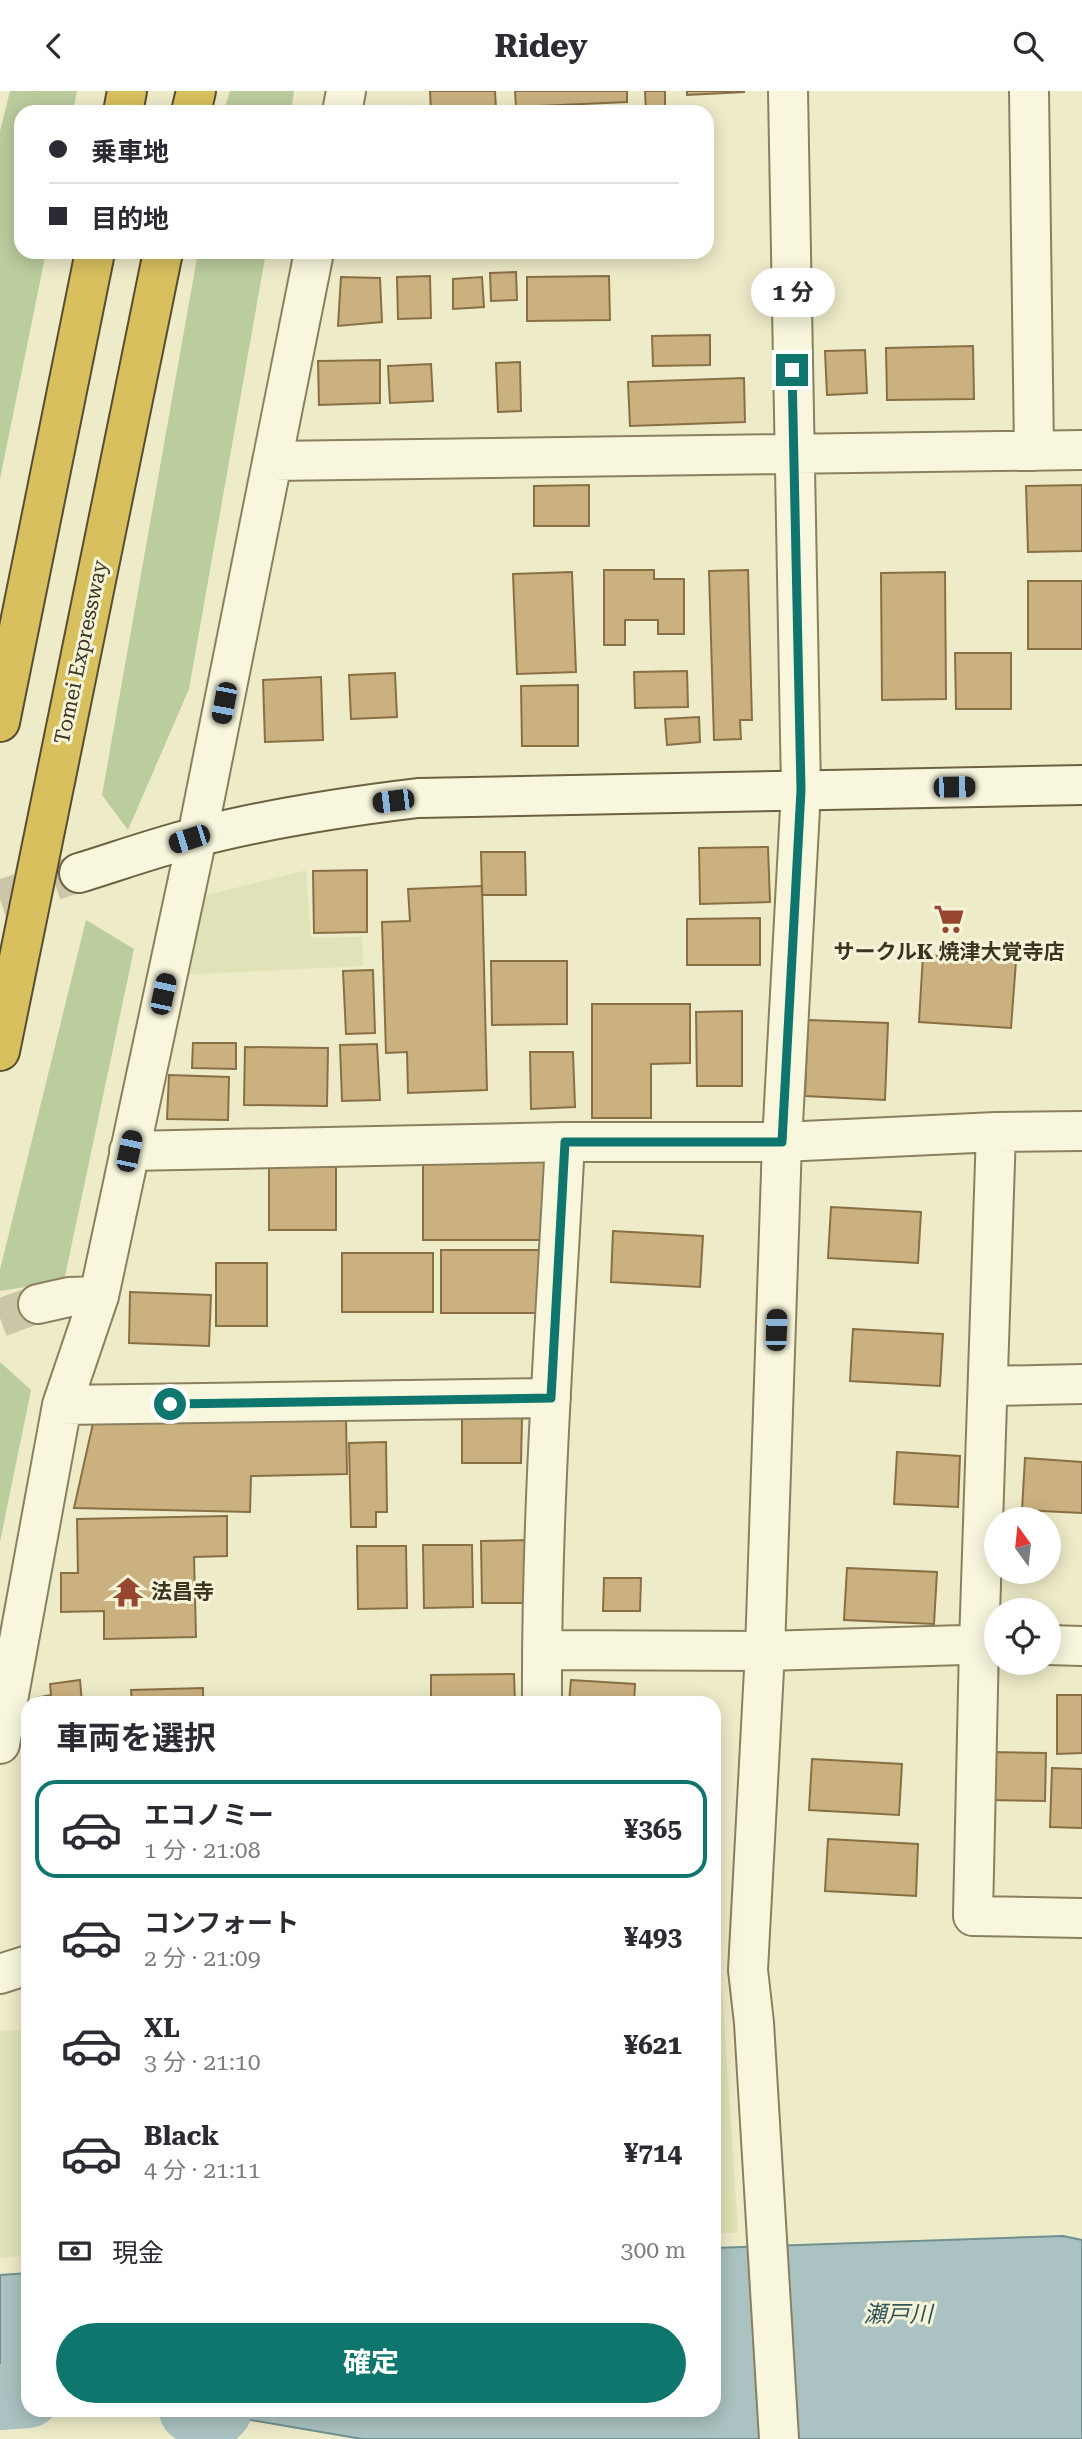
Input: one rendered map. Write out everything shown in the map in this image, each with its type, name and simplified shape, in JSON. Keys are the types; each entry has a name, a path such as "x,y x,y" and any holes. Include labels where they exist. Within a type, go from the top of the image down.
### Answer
{"highway":[{"path":"0,722 94,259"},
{"name":"Tomei Expressway","path":"0,1051 162,259"}],"street":[{"path":"779,2439 754,2023 748,1970 765,1651 782,1142 801,790 788,91"},
{"path":"1028,91 1034,451"},
{"path":"0,1744 62,1405 99,1296 197,837 313,259"},
{"path":"272,461 1082,450"},
{"path":"79,873 197,837 320,810 418,798 1082,785"},
{"path":"129,1151 565,1142 782,1142 996,1132 1082,1131"},
{"path":"987,1598 989,1386 996,1132"},
{"path":"542,1696 551,1398 565,1142"},
{"path":"38,1304 69,1297 99,1296"},
{"path":"989,1386 1082,1384"},
{"path":"62,1405 551,1398"},
{"path":"542,1650 765,1651 984,1644"},
{"path":"1061,1645 1082,1646"},
{"path":"985,1675 973,1916 1082,1918"},
{"path":"0,1974 21,1967"}],"green space":[{"path":"10,91 77,91 74,105 14,105 14,259 45,259 0,479 0,131"},
{"path":"230,91 294,91 292,105 225,105"},
{"path":"197,259 265,259 189,689 128,830 102,795"},
{"path":"306,870 311,938 362,937 363,966 180,975 198,897"},
{"path":"86,920 134,949 64,1281 0,1291 0,1270"},
{"path":"0,1362 31,1390 0,1542"},
{"path":"721,1989 722,1989 738,2233 721,2233"},
{"path":"21,2030 21,2256 0,2258 0,2031"}],"water":[{"path":"1063,2236 1082,2240 1082,2439 362,2439 233,2417 721,2417 721,2248"},
{"path":"21,2274 21,2388 0,2389 0,2275"}],"building":[{"path":"430,91 495,91 496,105 431,105"},
{"path":"515,91 627,91 627,102 516,105"},
{"path":"645,91 665,91 665,105 646,105"},
{"path":"687,91 744,91 744,92 687,95"},
{"path":"516,272 517,300 491,301 490,273"},
{"path":"430,276 431,318 398,319 397,277"},
{"path":"609,276 610,320 527,321 527,277"},
{"path":"341,277 380,278 382,322 338,326"},
{"path":"482,277 484,307 453,309 453,279"},
{"path":"710,335 710,365 653,366 652,336"},
{"path":"973,346 974,399 887,400 886,348"},
{"path":"865,350 867,393 827,395 825,351"},
{"path":"380,360 380,403 319,405 318,361"},
{"path":"520,362 521,411 498,412 496,363"},
{"path":"431,364 433,401 390,403 388,366"},
{"path":"744,378 745,422 630,426 628,382"},
{"path":"589,485 589,526 534,526 534,486"},
{"path":"1082,485 1082,551 1028,552 1026,486"},
{"path":"604,570 654,570 654,579 684,579 684,634 658,634 658,620 625,620 625,645 604,645"},
{"path":"748,570 752,720 740,720 741,739 714,740 709,571"},
{"path":"572,572 576,672 517,674 513,574"},
{"path":"945,572 946,699 882,700 881,573"},
{"path":"1028,581 1082,581 1082,649 1028,649"},
{"path":"955,653 1011,653 1011,709 956,709"},
{"path":"687,671 688,707 635,708 634,672"},
{"path":"395,673 397,717 351,719 349,675"},
{"path":"321,677 323,740 265,742 263,680"},
{"path":"578,685 578,746 522,746 521,686"},
{"path":"699,717 700,742 667,745 665,719"},
{"path":"768,847 770,902 700,904 699,848"},
{"path":"481,852 525,852 526,895 482,895"},
{"path":"367,870 367,932 314,933 313,871"},
{"path":"482,886 487,1090 408,1093 407,1052 386,1053 382,922 410,921 408,889"},
{"path":"760,918 760,965 687,965 687,919"},
{"path":"923,955 1016,961 1011,1028 919,1022"},
{"path":"491,961 567,961 567,1024 492,1025"},
{"path":"373,970 375,1033 346,1034 343,971"},
{"path":"592,1004 690,1004 690,1063 651,1064 651,1118 592,1118"},
{"path":"742,1011 742,1086 697,1086 696,1012"},
{"path":"808,1020 888,1023 885,1100 805,1096"},
{"path":"193,1043 236,1043 236,1069 192,1068"},
{"path":"377,1044 380,1100 342,1101 340,1045"},
{"path":"245,1047 328,1048 327,1106 244,1105"},
{"path":"530,1052 573,1052 575,1107 531,1109"},
{"path":"169,1075 229,1077 228,1120 167,1119"},
{"path":"538,1155 548,1166 548,1240 423,1240 423,1156"},
{"path":"269,1167 336,1167 336,1230 269,1230"},
{"path":"831,1207 921,1212 918,1263 828,1258"},
{"path":"613,1231 703,1236 700,1287 611,1282"},
{"path":"441,1250 539,1250 539,1313 441,1313"},
{"path":"342,1253 433,1253 433,1312 342,1312"},
{"path":"216,1263 267,1263 267,1326 216,1326"},
{"path":"130,1292 211,1295 209,1346 129,1343"},
{"path":"853,1329 943,1334 940,1386 850,1381"},
{"path":"346,1417 347,1474 251,1476 250,1512 74,1508 94,1419"},
{"path":"462,1417 522,1417 521,1463 462,1463"},
{"path":"386,1442 387,1512 376,1512 376,1527 351,1527 349,1443"},
{"path":"897,1452 960,1456 958,1507 894,1504"},
{"path":"1025,1458 1082,1462 1082,1513 1061,1512 1061,1507 1022,1507"},
{"name":"法昌寺","path":"227,1516 227,1556 194,1557 196,1637 104,1639 104,1611 61,1612 61,1573 78,1573 77,1519"},
{"path":"530,1540 531,1603 482,1603 481,1541"},
{"path":"423,1545 472,1545 473,1607 424,1608"},
{"path":"357,1546 406,1546 407,1608 358,1609"},
{"path":"847,1568 937,1572 934,1624 844,1620"},
{"path":"604,1578 641,1578 640,1611 603,1611"},
{"path":"514,1674 515,1696 431,1696 431,1675"},
{"path":"80,1680 81,1696 46,1696 51,1695 50,1684"},
{"path":"571,1680 635,1684 634,1696 570,1696"},
{"path":"203,1688 203,1696 131,1696 131,1690"},
{"path":"1057,1695 1082,1695 1082,1753 1057,1754"},
{"path":"988,1752 1046,1753 1045,1801 987,1800"},
{"path":"812,1759 902,1764 899,1815 809,1810"},
{"path":"1052,1768 1082,1769 1082,1828 1050,1827"},
{"path":"828,1839 918,1844 916,1896 825,1891"}],"waterway":[{"name":"瀬戸川","path":"0,2397 21,2396"}],"tunnel":[{"path":"0,899 79,873"},
{"path":"0,1318 38,1304"}],"place":[{"name":"サークルK 焼津大覚寺店","path":"949,919"},
{"name":"法昌寺","path":"128,1592"}],"route":[{"path":"170,1404 551,1398 565,1142 782,1142 801,790 792,370"}]}
